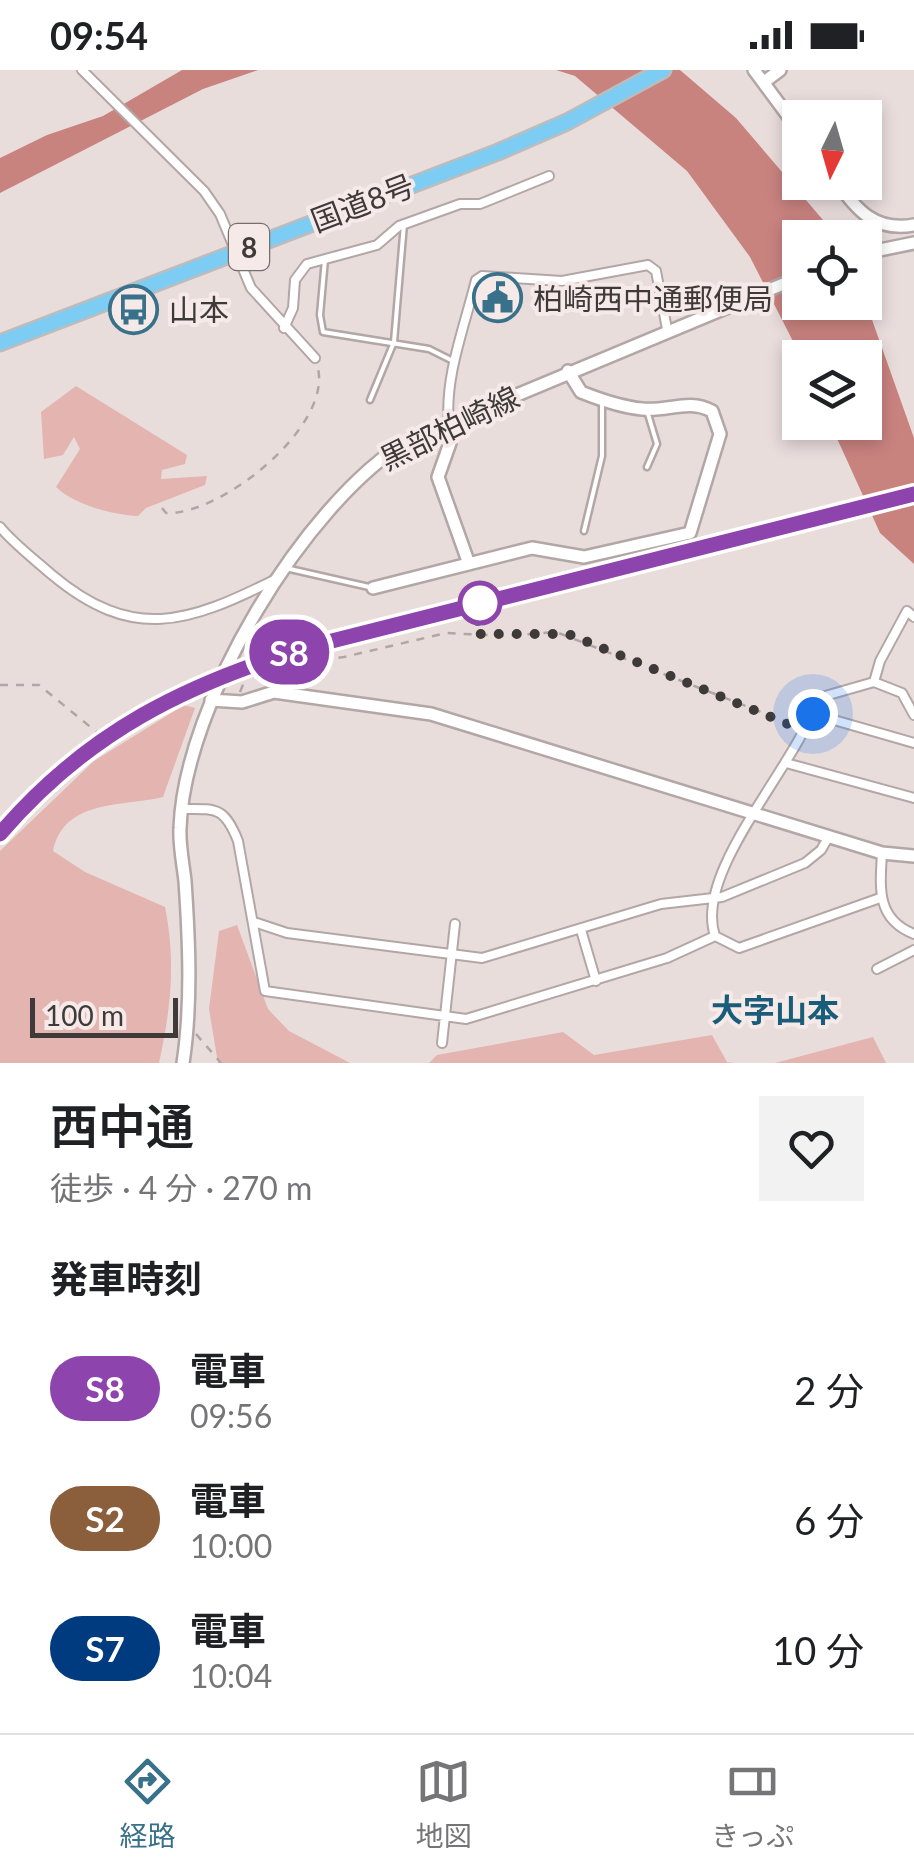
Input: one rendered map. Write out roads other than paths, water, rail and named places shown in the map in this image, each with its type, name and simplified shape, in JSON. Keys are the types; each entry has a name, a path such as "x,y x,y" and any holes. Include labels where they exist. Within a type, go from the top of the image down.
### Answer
{"highway":[{"name":"国道8号","path":"0,343 498,152 567,122 663,70"}],"street":[{"path":"82,70 204,192 238,252 251,288 315,358"},
{"path":"754,70 782,107"},
{"path":"764,82 780,70"},
{"path":"284,328 293,308 299,269 377,245 404,224 460,204 480,204 549,176"},
{"path":"853,200 872,221 888,226 914,224"},
{"path":"882,249 908,244"},
{"path":"470,564 438,478 450,444 447,408 476,280 489,272 562,281 648,265 656,271 668,329"},
{"name":"黒部柏崎線","path":"183,1063 189,1026 181,809 186,772 211,700 239,640 346,488 372,464 409,440 668,329 782,285"},
{"path":"373,588 532,548 584,556 690,533 720,434 712,411 691,403 646,410 602,400 581,392 568,371"},
{"path":"0,526 89,603 129,618 165,621 200,614 284,573"},
{"path":"874,682 880,661 907,612 914,618"},
{"path":"715,936 712,900 717,880 806,729 818,698 828,692 874,682 902,693 914,716"},
{"path":"902,693 914,686"},
{"path":"211,700 242,702 274,692 431,714 882,853 914,856"},
{"path":"813,714 914,743"},
{"path":"786,763 914,798"},
{"path":"181,809 216,810 229,819 254,922 265,991 444,1018 494,1014 715,936 739,948 880,898"},
{"path":"254,922 286,932 451,957 505,955 680,899 712,900 804,863 821,850 829,836"},
{"path":"882,853 880,898 888,915 914,934"},
{"path":"442,1042 455,924"},
{"path":"581,930 596,981"},
{"path":"877,969 914,950"}],"lane":[{"path":"370,400 394,342 404,224"},
{"path":"325,259 320,315 323,332 430,349 456,363"},
{"path":"584,531 602,456 602,400"},
{"path":"646,410 656,444 647,468"},
{"path":"284,573 373,588"}],"railway":[{"path":"0,834 68,766 104,739 142,715 222,676 312,645 914,494"}],"train":[{"name":"S8","path":"0,834 64,772 122,727 158,703 221,674 312,646 914,494"}],"place":[{"name":"柏崎西中通郵便局","path":"498,298"},
{"name":"山本","path":"134,309"}],"district":[{"name":"大字山本","path":"775,1009"}]}
